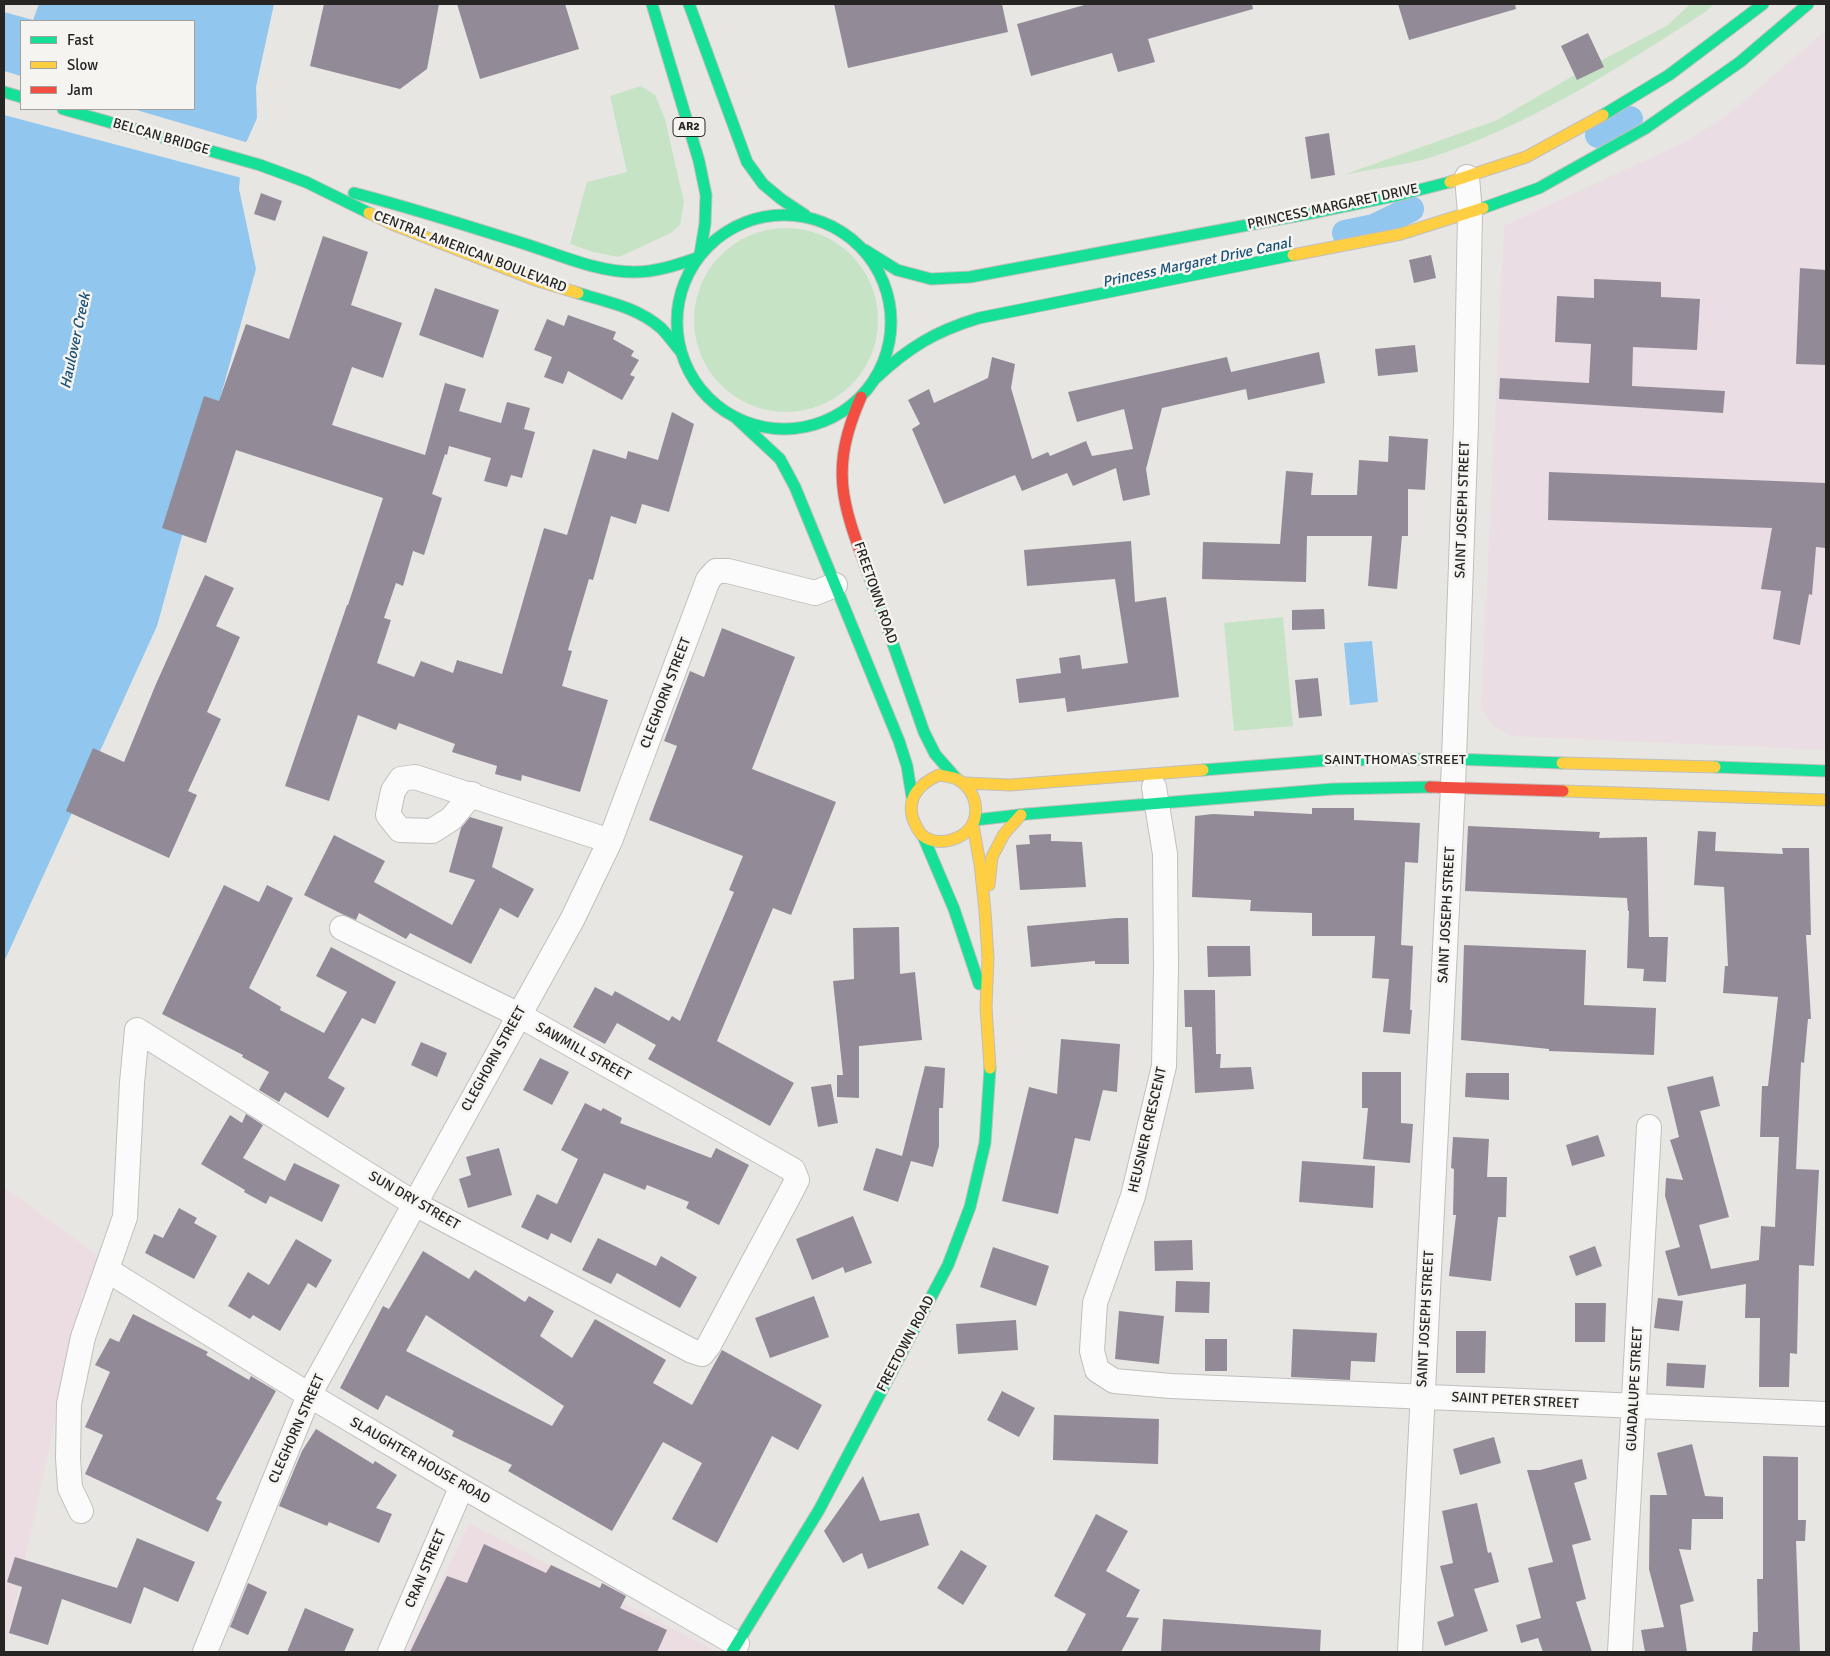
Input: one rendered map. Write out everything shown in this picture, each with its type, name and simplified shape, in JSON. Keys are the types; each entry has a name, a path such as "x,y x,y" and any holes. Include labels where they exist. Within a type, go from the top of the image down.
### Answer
{"main road":[{"name":"AR2","path":"652,4 696,152 706,194 705,224 699,256"},
{"path":"689,4 747,162 763,184 781,199 806,215 838,228 865,250 883,279 892,312 889,347 876,378"},
{"path":"737,419 770,429 803,428 835,418 861,397 876,378 899,356 927,336 953,325 979,318 1401,234 1470,213 1540,188 1646,128 1740,62 1808,4"},
{"name":"PRINCESS MARGARET DRIVE","path":"865,250 896,270 932,279 970,277 1312,213 1467,178 1526,156 1593,122 1669,75 1749,7"},
{"path":"4,92 20,97"},
{"name":"BELCAN BRIDGE","path":"67,110 260,165"},
{"name":"CENTRAL AMERICAN BOULEVARD","path":"260,165 306,182 394,225 535,280 632,309 648,318 662,330 681,352"},
{"name":"CENTRAL AMERICAN BOULEVARD","path":"306,182 407,206 571,259 627,272 649,271 673,266 699,256"},
{"path":"806,215 777,214 748,220 722,234 699,256 682,287 677,319 681,352 693,379 712,402 737,419 780,459 795,488 899,742 907,766 912,797 910,807 912,818 923,836 940,841 956,840 966,834 974,822 976,803 972,792 961,780 938,776 930,778 923,782 912,797"},
{"name":"FREETOWN ROAD","path":"861,397 849,424 843,449 842,482 848,513 924,732 935,754 961,780"},
{"name":"SAINT THOMAS STREET","path":"961,780 1010,785 1331,760 1453,759 1826,771"},
{"name":"SAINT THOMAS STREET","path":"974,822 1021,814 1333,789 1453,787 1826,800"},
{"path":"985,911 992,857 1004,834 1021,814"},
{"name":"FREETOWN ROAD","path":"734,1648 819,1510 951,1257 970,1207 985,1143 990,1073 986,1007 988,958 985,911 974,822"},
{"name":"FREETOWN ROAD","path":"923,836 941,873 958,916 986,1007"}],"street":[{"name":"SAINT JOSEPH STREET","path":"1410,1652 1453,787 1466,425 1470,213 1467,178"},
{"name":"CLEGHORN STREET","path":"205,1652 308,1395 572,920 610,841 708,580 716,571 728,571 815,594 835,585"},
{"name":"HEUSNER CRESCENT","path":"1114,1381 1097,1370 1092,1351 1095,1304 1133,1196 1164,1066 1166,969 1164,854 1151,774"},
{"path":"472,794 610,841"},
{"name":"SAWMILL STREET","path":"342,928 519,1015 793,1170 797,1180 709,1345 702,1354"},
{"name":"SUN DRY STREET","path":"107,1270 126,1217 132,1083 137,1030 414,1204 692,1351 702,1354"},
{"name":"GUADALUPE STREET","path":"1620,1652 1649,1127"},
{"path":"81,1511 70,1488 68,1458 69,1404 83,1337 107,1270"},
{"name":"SLAUGHTER HOUSE ROAD","path":"107,1270 308,1395 734,1648"},
{"name":"SAINT PETER STREET","path":"1114,1381 1171,1386 1826,1414"},
{"name":"CRAN STREET","path":"390,1652 462,1486"}],"shaded area":[{"path":"1826,30 1826,750 1510,736 1493,725 1481,709 1504,226 1689,140 1729,114"},
{"path":"4,1187 101,1258 82,1295 5,1652 4,1652"},
{"path":"469,1524 710,1648 708,1652 407,1652"}],"green space":[{"path":"1690,4 1714,4 1704,13 1638,55 1537,113 1466,145 1429,158 1343,175 1497,120 1578,73 1668,25"},
{"path":"641,86 655,95 665,119 684,202 680,225 671,233 619,257 593,252 570,244 587,182 627,172 610,96"},
{"path":"777,228 795,228 821,235 837,243 851,255 863,269 871,285 878,311 878,329 871,355 863,371 851,385 837,397 813,408 795,412 777,412 759,408 735,397 709,371 698,347 694,329 694,311 698,293 709,269 735,243 759,232"},
{"path":"1283,617 1293,726 1234,731 1224,623"}],"water":[{"name":"Haulover Creek","path":"39,4 274,4 256,87 257,118 242,152 239,189 256,269 157,626 4,962 4,12 33,20"},
{"path":"1372,641 1378,702 1350,705 1344,643"}],"pier":[{"path":"4,71 20,76 20,110 136,110 249,143 244,153 242,178 4,115"}],"building":[{"path":"324,4 439,4 427,69 400,89 310,66"},
{"path":"457,4 565,4 579,49 480,79"},
{"path":"834,4 1002,4 1008,32 848,68"},
{"path":"1088,4 1252,4 1253,9 1148,39 1155,62 1118,72 1112,53 1031,76 1017,24"},
{"path":"1398,4 1515,4 1516,9 1409,40"},
{"path":"1588,33 1604,67 1577,80 1561,46"},
{"path":"1329,133 1335,175 1311,179 1305,137"},
{"path":"261,193 282,201 275,221 254,214"},
{"path":"323,236 368,252 351,305 402,323 383,378 352,367 332,425 425,455 445,383 466,389 459,411 501,423 507,402 530,408 524,429 535,432 522,478 511,475 507,487 484,481 491,458 449,446 432,494 442,498 424,555 413,551 403,586 396,583 384,618 391,620 377,663 414,677 421,661 453,673 457,660 502,674 544,528 567,535 593,449 626,459 628,451 658,460 672,412 694,424 669,512 642,504 636,524 611,516 593,580 589,579 568,650 572,651 562,686 608,700 580,792 522,775 521,781 495,774 497,766 452,752 455,744 399,723 396,730 358,715 329,801 285,786 383,498 236,450 206,543 162,528 204,396 219,401 246,324 289,339"},
{"path":"1431,255 1436,278 1414,283 1409,260"},
{"path":"1800,268 1826,270 1826,365 1796,364"},
{"path":"1594,279 1661,282 1661,297 1700,299 1697,350 1633,347 1632,386 1725,391 1723,413 1499,399 1500,378 1589,383 1591,344 1555,342 1557,296 1594,298"},
{"path":"435,288 499,310 483,358 419,335"},
{"path":"568,315 616,332 613,339 634,351 631,356 639,360 630,375 635,377 622,400 568,371 563,384 544,377 552,357 534,350 547,319 564,326"},
{"path":"1415,345 1418,372 1378,376 1375,349"},
{"path":"1319,352 1325,383 1248,400 1246,389 1162,408 1146,469 1150,495 1123,501 1116,468 1073,486 1067,473 1022,491 1015,475 944,504 912,429 920,424 908,400 929,389 934,403 988,378 992,357 1015,364 1011,388 1032,459 1048,452 1050,456 1086,441 1092,456 1133,449 1124,409 1077,422 1068,392 1227,357 1231,372"},
{"path":"1389,436 1428,439 1425,490 1408,489 1408,536 1402,536 1397,589 1368,586 1372,536 1307,536 1306,582 1202,579 1203,542 1280,544 1286,471 1313,473 1311,495 1357,495 1359,460 1388,462"},
{"path":"1549,472 1826,483 1826,548 1816,547 1812,595 1809,594 1800,645 1773,639 1781,591 1761,589 1772,528 1548,520"},
{"path":"1131,541 1135,602 1166,597 1179,697 1067,712 1065,698 1019,703 1016,679 1061,673 1059,658 1080,655 1082,669 1128,663 1115,579 1027,586 1024,550"},
{"path":"205,575 234,588 216,626 240,637 207,712 221,719 188,791 197,795 169,858 66,811 93,748 124,762 156,684"},
{"path":"1324,609 1325,629 1292,630 1292,610"},
{"path":"722,628 795,657 752,769 836,802 791,915 773,908 717,1041 794,1083 770,1126 648,1059 656,1045 617,1023 605,1044 573,1027 595,987 612,996 615,991 669,1021 672,1016 680,1021 734,892 729,890 743,856 649,820 677,746 664,741 690,671 704,677"},
{"path":"1318,678 1322,716 1299,718 1295,680"},
{"path":"1312,808 1354,808 1354,820 1420,823 1418,863 1405,862 1401,945 1413,946 1410,1034 1383,1032 1389,979 1372,978 1375,936 1312,936 1312,913 1250,911 1251,900 1192,897 1195,816 1213,814 1254,816 1254,811 1312,814"},
{"path":"470,817 503,827 492,867 534,889 518,918 500,908 471,964 410,933 406,939 359,913 356,920 304,895 334,835 385,861 374,882 452,925 475,880 449,872 461,828"},
{"path":"1468,826 1600,832 1599,838 1647,837 1649,937 1668,937 1666,982 1643,981 1644,969 1627,968 1629,911 1627,898 1465,891"},
{"path":"1698,831 1716,832 1715,851 1783,854 1782,848 1809,848 1811,935 1806,935 1811,1019 1808,1019 1804,1063 1801,1062 1796,1169 1819,1170 1814,1266 1799,1265 1797,1354 1790,1353 1789,1387 1759,1387 1760,1318 1745,1318 1746,1284 1678,1296 1665,1251 1680,1247 1665,1196 1666,1178 1683,1180 1670,1140 1679,1137 1667,1087 1713,1076 1720,1106 1700,1111 1729,1217 1699,1225 1711,1269 1759,1260 1761,1226 1775,1227 1779,1137 1760,1137 1762,1086 1768,1086 1778,997 1723,993 1725,966 1728,966 1724,887 1694,885"},
{"path":"1051,834 1051,841 1082,842 1086,887 1020,890 1016,845 1030,844 1029,835"},
{"path":"224,885 259,902 267,885 293,898 249,988 281,1007 280,1010 324,1033 347,992 316,976 331,947 396,982 375,1024 362,1018 328,1078 345,1088 328,1118 285,1092 279,1102 259,1090 269,1072 242,1057 243,1055 162,1014"},
{"path":"1128,918 1129,964 1095,964 1095,961 1031,967 1027,926"},
{"path":"899,927 900,974 915,972 922,1040 859,1046 859,1098 837,1097 837,1075 843,1075 833,981 854,979 853,928"},
{"path":"1464,945 1586,950 1584,1005 1656,1008 1654,1055 1549,1051 1549,1049 1461,1040"},
{"path":"1207,946 1250,946 1251,976 1208,977"},
{"path":"1184,990 1215,990 1216,1054 1221,1054 1220,1068 1251,1067 1254,1089 1195,1093 1192,1027 1185,1027"},
{"path":"1061,1039 1120,1044 1117,1092 1103,1090 1090,1141 1075,1138 1058,1214 1002,1201 1029,1087 1057,1094"},
{"path":"421,1042 447,1053 437,1077 411,1065"},
{"path":"540,1058 569,1072 552,1105 523,1090"},
{"path":"925,1066 945,1068 943,1108 939,1108 939,1146 933,1167 911,1161 898,1202 863,1190 876,1148 902,1156"},
{"path":"1362,1072 1401,1072 1401,1123 1413,1124 1410,1163 1363,1159 1368,1108 1362,1108"},
{"path":"1466,1073 1509,1073 1509,1100 1465,1097"},
{"path":"831,1084 838,1123 818,1127 811,1087"},
{"path":"585,1103 601,1111 603,1108 622,1118 620,1123 711,1158 716,1148 749,1165 719,1225 686,1208 689,1202 647,1185 645,1190 604,1173 571,1243 551,1233 548,1240 521,1227 537,1194 557,1204 578,1159 561,1150"},
{"path":"246,1114 263,1125 243,1158 285,1181 294,1163 340,1185 322,1222 270,1196 266,1204 201,1164 230,1115 242,1123"},
{"path":"1598,1135 1605,1156 1572,1166 1566,1145"},
{"path":"1453,1137 1489,1139 1487,1177 1507,1177 1506,1217 1498,1217 1491,1281 1449,1276 1456,1215 1453,1215 1454,1169 1451,1168"},
{"path":"499,1148 512,1195 468,1208 459,1179 471,1175 466,1157"},
{"path":"1302,1161 1375,1166 1373,1208 1299,1202"},
{"path":"179,1208 197,1218 194,1223 217,1236 194,1279 145,1253 154,1234 163,1238"},
{"path":"853,1216 872,1263 845,1273 843,1267 812,1280 796,1239"},
{"path":"598,1238 656,1266 661,1256 697,1277 680,1308 617,1273 611,1284 582,1270"},
{"path":"296,1239 332,1260 316,1288 308,1283 280,1331 253,1315 250,1319 228,1306 248,1272 269,1285"},
{"path":"1192,1240 1193,1270 1155,1271 1154,1241"},
{"path":"1595,1246 1602,1266 1576,1276 1569,1256"},
{"path":"993,1247 1049,1266 1036,1306 980,1287"},
{"path":"423,1251 469,1279 475,1270 525,1302 529,1296 554,1311 540,1336 572,1358 595,1319 666,1360 653,1383 692,1405 722,1350 822,1405 798,1450 772,1436 717,1543 672,1519 702,1463 663,1442 612,1531 508,1471 512,1465 452,1436 454,1431 386,1395 378,1410 340,1388 383,1306 389,1309","holes":["426,1315 564,1406 552,1426 406,1351"]},
{"path":"1176,1281 1210,1282 1209,1313 1175,1312"},
{"path":"814,1296 829,1337 770,1358 755,1318"},
{"path":"1658,1298 1683,1301 1679,1331 1654,1328"},
{"path":"1575,1303 1606,1303 1605,1342 1575,1342"},
{"path":"1119,1311 1164,1316 1159,1364 1115,1359"},
{"path":"133,1314 208,1352 206,1355 249,1380 251,1376 276,1391 216,1499 222,1502 208,1532 85,1474 103,1435 85,1427 110,1372 95,1365 110,1338 119,1342"},
{"path":"1016,1320 1018,1350 958,1354 956,1324"},
{"path":"1293,1329 1377,1333 1375,1362 1351,1361 1350,1380 1291,1377"},
{"path":"1456,1331 1486,1331 1485,1373 1456,1373"},
{"path":"1205,1339 1227,1339 1227,1371 1205,1371"},
{"path":"1667,1363 1706,1365 1704,1388 1666,1386"},
{"path":"1002,1391 1035,1408 1019,1437 987,1420"},
{"path":"1054,1415 1159,1419 1158,1464 1053,1460"},
{"path":"316,1429 373,1464 375,1461 397,1475 376,1508 392,1514 379,1543 329,1522 327,1526 279,1506 302,1451"},
{"path":"1494,1437 1501,1463 1460,1475 1453,1449"},
{"path":"1692,1444 1705,1496 1723,1497 1723,1519 1692,1519 1691,1550 1679,1549 1694,1601 1680,1605 1687,1652 1645,1652 1641,1630 1664,1627 1649,1569 1650,1495 1667,1495 1657,1453"},
{"path":"1763,1456 1798,1457 1798,1520 1806,1520 1805,1541 1796,1541 1800,1652 1752,1652 1753,1632 1758,1632 1757,1579 1763,1579"},
{"path":"1582,1459 1587,1479 1574,1483 1591,1540 1572,1545 1586,1599 1576,1602 1592,1652 1543,1652 1538,1638 1521,1643 1516,1625 1541,1618 1528,1568 1553,1562 1527,1470 1540,1470"},
{"path":"863,1476 880,1521 919,1513 929,1545 868,1569 862,1553 843,1563 824,1531"},
{"path":"1477,1503 1488,1553 1491,1552 1499,1582 1474,1589 1488,1631 1445,1646 1437,1622 1454,1616 1440,1566 1453,1563 1442,1511"},
{"path":"1096,1514 1128,1531 1106,1571 1140,1590 1126,1617 1139,1618 1121,1652 1066,1652 1086,1614 1054,1596"},
{"path":"137,1538 195,1562 178,1602 144,1587 131,1624 62,1599 48,1645 9,1633 22,1587 7,1582 15,1557 117,1588"},
{"path":"484,1544 546,1573 551,1565 600,1588 602,1583 626,1596 620,1608 667,1630 657,1652 410,1652 447,1576 467,1583"},
{"path":"961,1550 987,1566 963,1605 937,1588"},
{"path":"248,1583 267,1592 248,1635 230,1627"},
{"path":"305,1608 354,1629 344,1652 287,1652"},
{"path":"1163,1619 1321,1630 1320,1652 1161,1652"}],"waterway":[{"path":"1598,135 1630,119"},
{"name":"Princess Margaret Drive Canal","path":"1345,233 1374,227 1411,209"}],"traffic: fast":[{"path":"652,4 699,161 706,195 705,224 700,254"},
{"path":"689,4 747,162 763,184 805,215"},
{"path":"1603,115 1669,75 1763,4"},
{"path":"1483,208 1539,188 1646,128 1740,62 1808,4"},
{"path":"4,92 20,97"},
{"path":"67,110 260,165 306,182 369,213"},
{"path":"865,250 897,270 931,279 970,277 1312,213 1399,195 1450,182"},
{"path":"354,193 440,217 606,269 634,272 650,271 674,266 697,258"},
{"path":"773,215 795,215 815,219 835,227 860,246 879,271 887,291 891,322 887,353 879,373 860,398 835,417 815,425 795,429 773,429 753,425 733,417 716,405 701,390 689,373 681,353 677,333 677,311 681,291 689,271 701,254 716,239 733,227 753,219 773,215"},
{"path":"876,378 900,357 924,341 949,328 979,318 1293,255"},
{"path":"578,293 621,306 642,315 661,328 681,352"},
{"path":"737,419 780,459 795,487 899,741 907,766 912,797"},
{"path":"867,570 924,732 935,754 956,778"},
{"path":"1203,770 1331,760 1453,759 1562,763"},
{"path":"1715,767 1826,771"},
{"path":"975,820 1333,789 1430,787"},
{"path":"923,836 954,909 979,984"},
{"path":"732,1652 819,1510 948,1265 970,1207 985,1143 990,1068"}],"traffic: slow":[{"path":"1450,182 1526,157 1603,115"},
{"path":"1293,255 1401,234 1483,208"},
{"path":"369,213 394,225 535,280 578,293"},
{"path":"1562,763 1715,767"},
{"path":"965,783 1010,785 1203,770"},
{"path":"939,775 955,778 963,783 971,792 976,809 974,821 965,833 951,840 943,841 935,841 922,835 913,819 911,811 913,798 917,792 926,782 939,775"},
{"path":"1563,791 1826,800"},
{"path":"989,885 992,857 1004,834 1021,815"},
{"path":"973,825 980,864 985,911 988,958 986,1007 990,1068"}],"traffic: jam":[{"path":"861,397 851,422 842,465 846,504 867,570"},
{"path":"1430,787 1563,791"}]}
